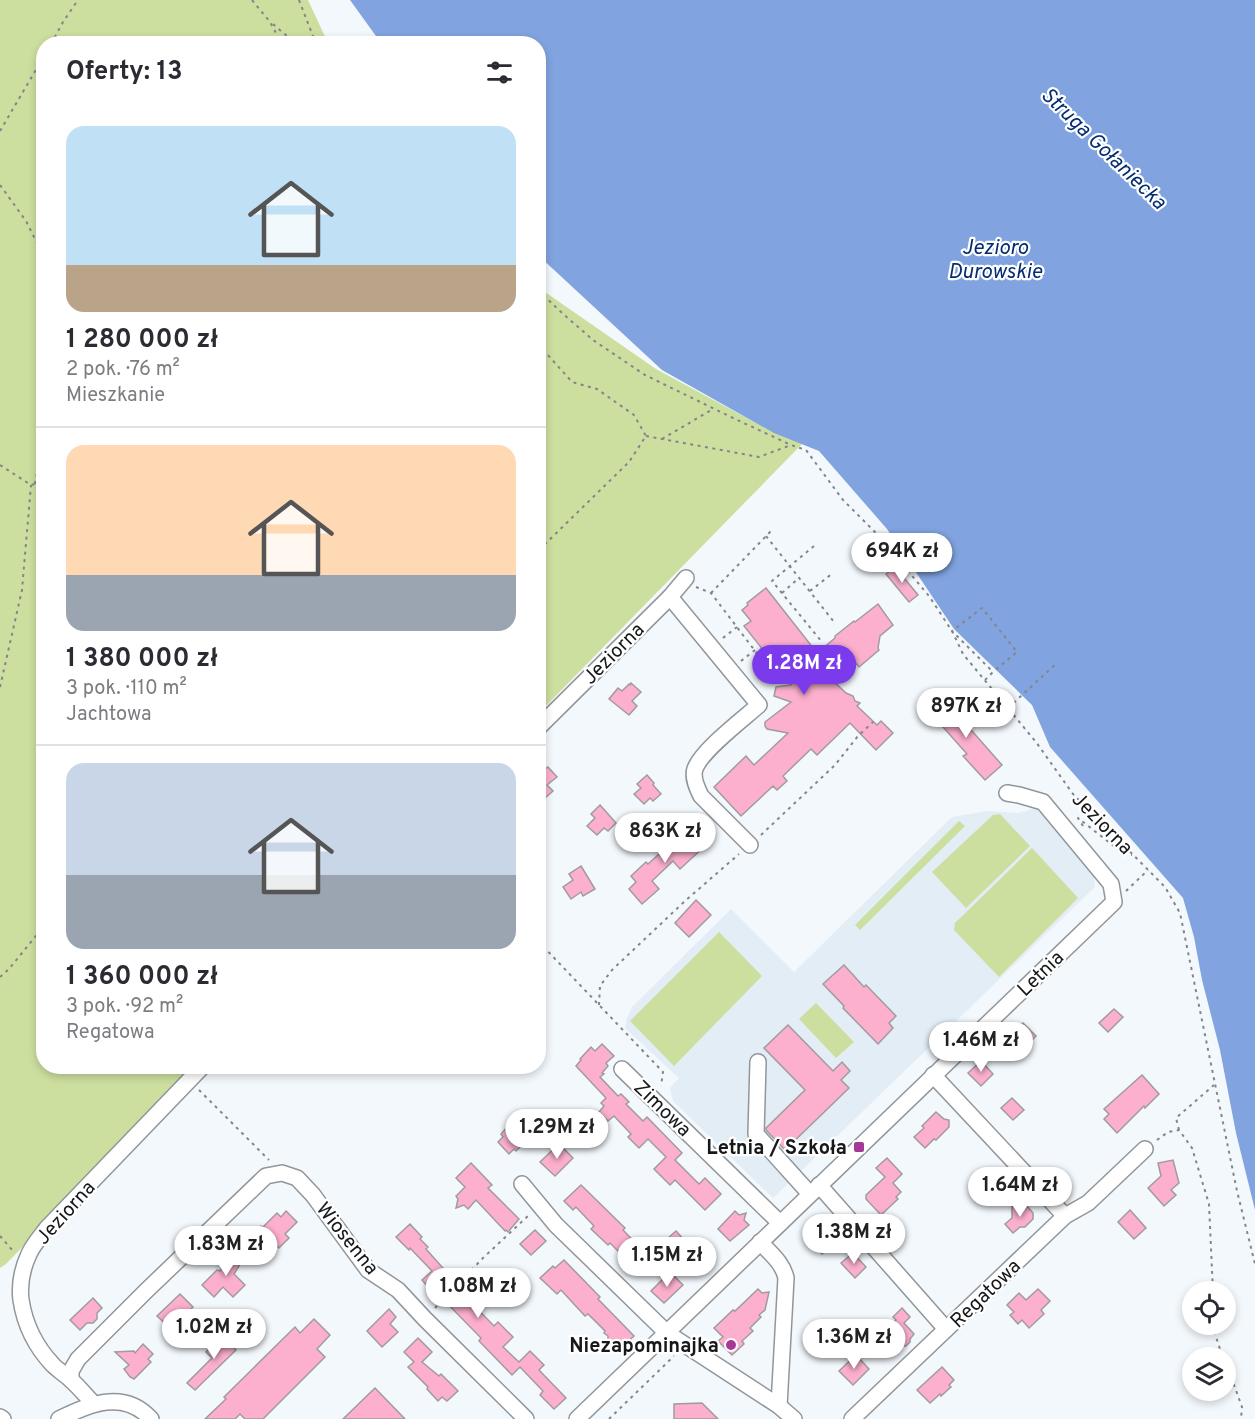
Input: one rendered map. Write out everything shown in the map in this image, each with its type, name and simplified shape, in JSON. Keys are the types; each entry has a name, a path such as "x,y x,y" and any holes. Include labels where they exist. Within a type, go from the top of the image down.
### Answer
{"street":[{"name":"Jeziorna","path":"546,720 684,581"},
{"path":"670,597 759,705 702,755 694,770 696,786 701,796 750,845"},
{"name":"Letnia","path":"577,1419 1114,902 1111,884 1043,802 1007,793"},
{"path":"758,1062 756,1134 815,1190 946,1329"},
{"name":"Zimowa","path":"622,1069 780,1223"},
{"name":"Jeziorna","path":"94,1404 54,1366 27,1327 23,1314 20,1280 24,1265 29,1252 47,1228 196,1074"},
{"path":"933,1076 1065,1216"},
{"name":"Regatowa","path":"852,1419 1065,1216 1088,1203 1146,1149"},
{"path":"71,1380 71,1371 78,1359 266,1176 282,1173"},
{"name":"Wiosenna","path":"282,1173 297,1179 313,1195 368,1270 398,1290 526,1419"},
{"path":"522,1184 556,1225 667,1333 779,1406 794,1419"},
{"path":"760,1242 780,1263 786,1278 779,1406"},
{"path":"59,1419 78,1409 109,1402 123,1402 142,1410 151,1419"}],"path":[{"path":"55,36 78,0"},
{"path":"252,0 270,22 287,36"},
{"path":"298,0 313,36"},
{"path":"270,22 278,36"},
{"path":"0,131 36,70"},
{"path":"0,185 26,221 36,241"},
{"path":"546,298 593,340 645,375 791,445"},
{"path":"546,353 572,382 597,389 634,415 646,436 759,457 791,445"},
{"path":"662,439 713,409"},
{"path":"546,543 628,462 646,436"},
{"name":"Jeziorna","path":"791,445 806,450 843,500 875,532 929,596 952,631 963,654 1036,742 1073,794 1165,887 1180,913 1237,1191 1255,1264"},
{"path":"0,465 36,486"},
{"path":"0,687 22,590 36,470"},
{"path":"711,593 771,531"},
{"path":"766,536 834,622"},
{"path":"814,546 772,581 822,642"},
{"path":"810,591 833,573"},
{"path":"782,593 799,578"},
{"path":"684,581 711,593 768,668 768,674"},
{"path":"985,680 1017,652 982,608 952,631 993,672"},
{"path":"711,647 737,627"},
{"path":"730,670 755,650"},
{"path":"1008,708 1058,662"},
{"path":"598,1005 600,986 612,970 835,765 858,736 873,722"},
{"path":"1084,827 1078,818 1124,854 1133,855"},
{"path":"1129,888 1148,870"},
{"path":"0,977 36,936"},
{"path":"546,950 663,1072 659,1103"},
{"path":"190,1080 282,1173"},
{"path":"1212,1281 1209,1204 1192,1148 1179,1130 1176,1118 1215,1084"},
{"path":"1146,1149 1168,1132 1179,1130"},
{"path":"425,1319 483,1258 539,1205"},
{"path":"0,1236 24,1265"},
{"path":"1236,1390 1242,1407 1241,1419"}],"shaded area":[{"path":"1036,808 1094,877 1095,887 773,1198 673,1101 670,1088 679,1078 625,1028 632,1007 731,909 794,972 952,817 988,811 1018,813"}],"green space":[{"path":"0,0 308,0 325,36 36,36 36,1074 189,1074 0,1268"},
{"path":"546,293 656,369 773,432 803,443 546,706"},
{"path":"1000,814 1030,846 966,908 932,872 993,815"},
{"path":"959,821 965,826 860,930 855,925"},
{"path":"1032,848 1078,898 999,977 954,930 955,923"},
{"path":"719,932 762,976 674,1066 630,1021"},
{"path":"816,1003 854,1042 836,1058 799,1019"}],"water":[{"name":"Jezioro Durowskie","path":"350,0 1255,0 1255,1210 1194,937 1183,898 1050,747 1032,705 954,629 887,529 819,451 774,433 662,370 546,262 546,36 376,36"}],"building":[{"path":"895,567 918,595 909,602 886,574"},
{"path":"766,588 817,653 835,636 878,604 893,625 880,636 879,650 859,667 851,657 828,676 860,703 857,706 877,725 881,721 893,733 876,750 850,723 817,755 811,749 783,776 787,781 777,790 773,786 741,816 714,787 746,756 754,765 788,733 767,729 765,722 791,702 774,696 776,687 791,685 744,626 751,621 742,610"},
{"path":"631,683 641,692 632,701 637,706 629,715 609,699 618,688 622,691"},
{"path":"942,697 1002,765 985,780 963,756 967,754 928,710"},
{"path":"548,767 557,777 547,785 553,791 546,797 546,768"},
{"path":"647,775 661,794 653,801 650,798 644,804 634,794 641,788 637,784"},
{"path":"600,805 616,823 608,831 604,828 597,835 587,826 595,818 591,814"},
{"path":"688,828 705,846 680,869 673,861 652,881 659,889 642,904 629,889 636,882 631,876"},
{"path":"581,866 595,889 583,896 581,892 571,899 563,887 573,880 569,874"},
{"path":"696,900 711,915 689,937 675,923"},
{"path":"844,965 896,1016 889,1023 893,1028 878,1044 823,984"},
{"path":"1114,1009 1123,1017 1108,1032 1099,1023"},
{"path":"1023,1023 1036,1036 1022,1050 1012,1043 1009,1036"},
{"path":"788,1025 833,1071 842,1062 850,1071 841,1080 849,1088 785,1150 766,1128 805,1090 764,1048"},
{"path":"602,1044 614,1056 606,1063 608,1066 600,1077 618,1096 621,1094 629,1102 626,1104 643,1121 647,1117 682,1153 675,1160 699,1184 705,1178 721,1194 705,1210 675,1180 670,1185 654,1169 666,1157 648,1139 639,1148 628,1137 631,1134 614,1116 608,1121 599,1112 604,1106 601,1103 606,1098 576,1066 591,1047 595,1051"},
{"path":"981,1061 993,1074 981,1086 968,1073"},
{"path":"1142,1075 1159,1094 1117,1133 1104,1119 1109,1114 1104,1109"},
{"path":"1012,1098 1024,1110 1013,1120 1001,1108"},
{"path":"936,1112 949,1120 949,1127 925,1148 914,1137"},
{"path":"517,1116 522,1116 536,1132 516,1151 514,1149 509,1154 498,1142 503,1137 501,1134"},
{"path":"559,1144 573,1158 555,1176 540,1162"},
{"path":"887,1158 902,1174 893,1183 901,1192 896,1197 898,1199 881,1215 866,1199 866,1195 885,1177 876,1168"},
{"path":"1173,1160 1179,1183 1171,1190 1176,1195 1164,1206 1148,1188 1161,1176 1158,1163"},
{"path":"471,1163 492,1185 488,1188 519,1219 508,1232 476,1200 468,1209 464,1205 456,1208 458,1199 456,1196 465,1187 456,1178"},
{"path":"992,1175 994,1178 997,1176 1007,1187 991,1202 978,1188"},
{"path":"581,1185 625,1228 623,1230 652,1260 637,1275 625,1263 627,1260 610,1243 608,1245 591,1229 594,1226 576,1207 573,1210 564,1201"},
{"path":"1012,1205 1026,1205 1033,1213 1033,1219 1025,1227 1020,1227 1013,1233 1005,1224 1012,1218"},
{"path":"1130,1210 1146,1228 1134,1239 1118,1222"},
{"path":"286,1211 297,1222 285,1234 289,1238 279,1248 275,1244 266,1253 250,1237 277,1213 281,1217"},
{"path":"735,1211 739,1215 746,1213 744,1220 749,1225 730,1241 718,1229"},
{"path":"822,1222 838,1238 822,1254 806,1237"},
{"path":"410,1224 422,1237 420,1239 428,1247 426,1249 458,1285 456,1287 494,1326 498,1322 513,1337 503,1347 519,1362 530,1351 544,1365 539,1370 566,1398 554,1409 540,1395 543,1391 520,1367 512,1375 479,1341 481,1338 422,1280 432,1271 396,1237"},
{"path":"535,1230 546,1241 531,1255 520,1244"},
{"path":"676,1231 686,1242 677,1250 667,1239"},
{"path":"232,1251 244,1258 234,1274 245,1285 233,1297 223,1287 214,1297 202,1285 217,1270 220,1271"},
{"path":"853,1253 866,1267 855,1278 841,1263"},
{"path":"564,1260 634,1336 620,1349 608,1342 605,1331 588,1314 585,1316 561,1290 557,1294 540,1278"},
{"path":"670,1272 683,1285 664,1303 651,1291"},
{"path":"502,1283 512,1292 504,1301 494,1291"},
{"path":"758,1289 762,1293 769,1292 765,1310 750,1328 753,1331 742,1341 744,1344 732,1355 718,1341 723,1337 714,1328"},
{"path":"1038,1289 1050,1301 1041,1310 1044,1314 1029,1328 1022,1320 1018,1324 1010,1315 1014,1312 1007,1305 1019,1293 1026,1300"},
{"path":"180,1294 193,1307 171,1329 157,1316"},
{"path":"93,1298 102,1308 93,1323 87,1323 80,1330 70,1320"},
{"path":"902,1308 910,1317 904,1323 914,1334 906,1346 902,1346 895,1353 891,1348 887,1348 880,1336 896,1320 893,1317"},
{"path":"389,1309 396,1317 390,1324 398,1332 382,1347 367,1331"},
{"path":"314,1319 330,1335 317,1349 325,1357 263,1419 245,1419 240,1414 235,1419 205,1419 226,1399 224,1397 295,1327 300,1333"},
{"path":"224,1333 235,1343 232,1346 236,1350 195,1390 187,1383 212,1358 206,1352"},
{"path":"418,1338 432,1352 422,1362 439,1376 441,1374 458,1391 447,1401 442,1397 438,1401 408,1367 414,1362 404,1352"},
{"path":"143,1344 153,1354 148,1359 151,1362 134,1379 124,1369 129,1365 115,1352 134,1351 135,1353"},
{"path":"856,1355 869,1369 853,1385 839,1371"},
{"path":"942,1367 954,1380 949,1385 951,1387 930,1403 917,1390"},
{"path":"375,1388 405,1419 343,1419"},
{"path":"702,1403 718,1419 674,1419 674,1404"}],"place":[{"name":"Letnia / Szkoła","path":"859,1147"},
{"name":"Niezapominajka","path":"731,1345"}],"water label":[{"name":"Struga Gołaniecka","path":"1104,148"}]}
